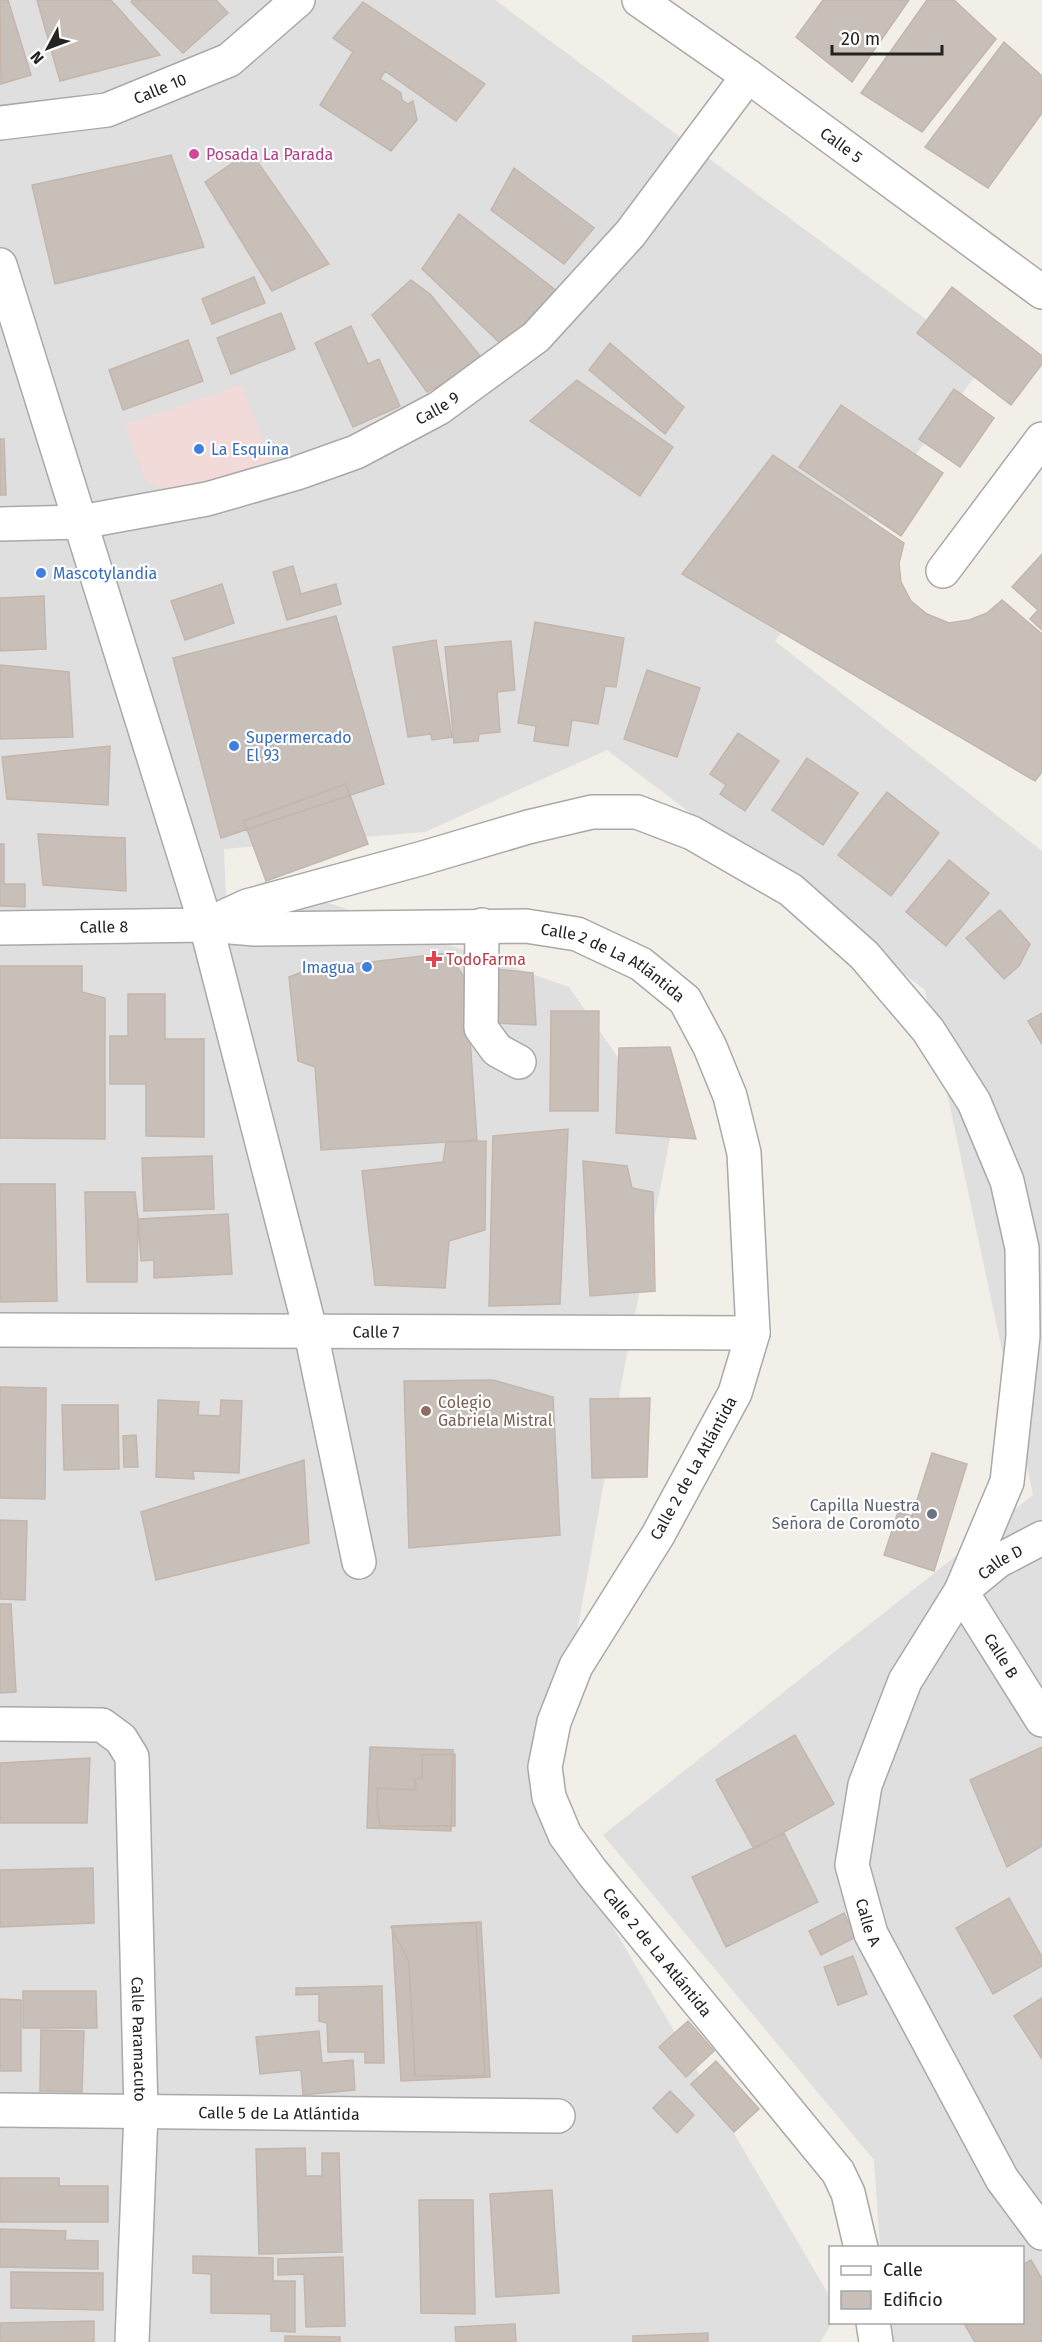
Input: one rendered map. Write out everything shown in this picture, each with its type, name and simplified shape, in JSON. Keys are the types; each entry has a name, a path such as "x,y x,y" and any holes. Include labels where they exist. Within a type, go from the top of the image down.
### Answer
{"street":[{"name":"Calle 10","path":"0,123 107,110 229,60 298,0"},
{"name":"Calle 5","path":"639,0 748,76 1042,292"},
{"name":"Calle 9","path":"0,524 81,522 207,499 297,473 356,452 439,408 536,337 630,234 748,76"},
{"path":"0,265 206,925 311,1333 359,1562"},
{"path":"943,571 1042,439"},
{"path":"206,925 247,906 423,858 528,826 592,812 637,812 692,833 791,890 864,955 928,1030 974,1102 1007,1181 1022,1248 1023,1336 1011,1450 1007,1482 961,1592"},
{"name":"Calle 2 de La Atlántida","path":"206,925 255,929 526,926 577,934 641,964 685,1000 710,1047 730,1096 744,1153 753,1333 735,1393 698,1465 576,1666 554,1722 545,1767 549,1797 561,1826 585,1863 838,2172 848,2193 861,2246"},
{"name":"Calle 8","path":"0,928 206,925"},
{"path":"482,925 482,1028 497,1050 519,1062"},
{"name":"Calle 7","path":"0,1330 753,1333"},
{"name":"Calle D","path":"961,1592 998,1561 1042,1538"},
{"name":"Calle B","path":"961,1592 1042,1720"},
{"name":"Calle A","path":"961,1592 905,1681 865,1785 852,1865 871,1934 1002,2179 1042,2233"},
{"name":"Calle Paramacuto","path":"0,1724 102,1725 121,1739 132,1757 141,2112 132,2342"},
{"name":"Calle 5 de La Atlántida","path":"0,2110 558,2116"},
{"path":"873,2324 876,2342"}],"shaded area":[{"path":"0,0 495,0 985,363 775,641 1042,851 1042,2342 886,2342 884,2324 1024,2324 1024,2246 880,2246 874,2160 603,1835 1033,1495 925,990 607,750 425,832 224,849 226,899 266,881 569,987 671,1134 624,1370 545,1811 829,2295 829,2324 831,2324 820,2342 0,2342"},
{"name":"La Esquina","path":"241,385 275,473 164,491 145,479 124,425"}],"building":[{"path":"0,0 8,0 31,75 1,84"},
{"path":"37,0 111,0 160,55 60,81"},
{"path":"133,0 216,0 228,13 183,53 131,2"},
{"path":"823,0 909,0 852,82 796,37"},
{"path":"927,0 954,0 996,39 922,132 861,93"},
{"path":"363,2 485,84 456,121 385,71 380,79 401,93 402,100 408,104 413,101 417,120 391,151 320,105 353,52 333,38"},
{"path":"1004,42 1042,76 1042,113 988,188 925,147"},
{"path":"250,151 329,264 272,291 205,182"},
{"path":"171,155 204,247 55,284 32,185"},
{"path":"514,168 594,228 564,264 491,210"},
{"path":"459,214 558,292 503,346 422,269"},
{"path":"254,277 265,303 212,324 202,299"},
{"path":"411,280 430,294 485,362 427,392 372,315"},
{"path":"952,287 1042,356 1042,364 1011,405 917,333"},
{"path":"281,313 295,349 231,374 217,338"},
{"path":"351,326 368,364 379,359 400,406 353,427 315,343"},
{"path":"188,340 203,381 123,410 109,370"},
{"path":"610,343 684,407 665,434 589,370"},
{"path":"577,380 673,447 640,496 530,421"},
{"path":"954,389 994,418 960,467 919,439"},
{"path":"841,405 943,473 901,536 799,467"},
{"path":"0,439 4,439 6,495 0,495"},
{"path":"773,455 904,543 899,563 901,582 911,601 927,614 949,623 969,620 987,613 1002,600 1042,634 1042,772 1035,781 682,574"},
{"path":"1042,554 1042,630 1030,619 1038,610 1012,587"},
{"path":"293,566 301,594 336,584 341,604 287,620 273,572"},
{"path":"222,584 234,623 185,640 171,601"},
{"path":"44,596 46,649 0,651 0,598"},
{"path":"336,616 384,784 221,838 173,658"},
{"path":"535,622 624,638 616,687 605,686 598,724 572,720 568,746 534,741 536,726 518,723"},
{"path":"436,640 452,737 432,740 431,734 408,737 393,647"},
{"path":"511,641 515,690 497,692 500,732 479,734 478,741 454,743 445,647"},
{"path":"0,665 69,672 73,737 0,739"},
{"path":"647,670 700,688 677,757 624,739"},
{"path":"738,733 779,761 745,811 720,794 726,785 710,774"},
{"path":"110,746 108,805 7,799 2,757"},
{"path":"807,758 858,793 823,845 772,810"},
{"path":"346,784 368,844 266,881 244,821"},
{"path":"887,792 939,833 891,896 838,855"},
{"path":"38,834 125,838 126,891 43,885"},
{"path":"0,844 4,844 4,884 25,884 25,907 0,906"},
{"path":"949,860 989,893 946,946 906,912"},
{"path":"1000,910 1030,944 1019,966 1004,979 966,938"},
{"path":"448,953 466,980 477,1140 321,1150 315,1067 298,1061 289,977 310,969"},
{"path":"0,966 82,966 82,992 105,998 105,1139 0,1138"},
{"path":"495,969 533,973 536,1025 495,1023"},
{"path":"128,994 165,994 165,1039 204,1039 204,1137 146,1136 146,1084 110,1084 110,1036 128,1036"},
{"path":"551,1011 599,1011 598,1111 550,1111"},
{"path":"1042,1013 1042,1044 1028,1021"},
{"path":"670,1047 696,1139 616,1133 619,1048"},
{"path":"568,1129 560,1304 489,1306 493,1136"},
{"path":"486,1141 485,1230 449,1241 445,1288 375,1285 362,1171 443,1162 446,1142"},
{"path":"212,1156 214,1209 144,1211 142,1158"},
{"path":"583,1161 627,1166 632,1188 653,1192 655,1291 590,1296"},
{"path":"0,1184 55,1184 57,1301 0,1302"},
{"path":"85,1192 135,1192 138,1219 137,1282 87,1282"},
{"path":"228,1214 232,1274 154,1278 154,1260 141,1261 138,1219"},
{"path":"493,1380 553,1397 560,1535 409,1548 404,1381"},
{"path":"0,1387 46,1388 45,1499 0,1498"},
{"path":"650,1398 647,1477 592,1478 590,1399"},
{"path":"158,1400 199,1402 198,1415 220,1416 221,1400 242,1401 239,1473 193,1471 194,1479 156,1477"},
{"path":"62,1405 118,1405 119,1469 64,1470"},
{"path":"136,1435 138,1467 124,1467 123,1436"},
{"name":"Capilla Nuestra Señora de Coromoto","path":"932,1453 967,1464 934,1571 884,1555 898,1512 912,1516"},
{"path":"304,1460 309,1543 156,1580 141,1512"},
{"path":"0,1520 27,1521 25,1600 0,1599"},
{"path":"0,1604 11,1604 16,1692 0,1693"},
{"path":"795,1735 834,1804 754,1849 716,1780"},
{"path":"370,1747 453,1750 451,1831 367,1828"},
{"path":"1042,1747 1042,1846 1007,1867 970,1780"},
{"path":"455,1754 455,1826 380,1826 377,1806 378,1788 416,1790 415,1779 422,1778 422,1755"},
{"path":"90,1758 87,1823 0,1823 0,1763"},
{"path":"784,1833 818,1902 726,1947 692,1877"},
{"path":"93,1868 94,1923 0,1927 0,1870"},
{"path":"1009,1898 1042,1957 1042,1966 993,1994 956,1928"},
{"path":"844,1913 856,1937 821,1955 809,1931"},
{"path":"481,1922 490,2077 401,2081 392,1926"},
{"path":"476,1923 485,2076 415,2076 409,1962 391,1927"},
{"path":"853,1956 867,1994 838,2005 824,1967"},
{"path":"382,1986 384,2063 365,2063 365,2052 328,2052 327,2023 319,2021 319,1994 296,1995 296,1988"},
{"path":"23,1991 96,1991 97,2028 23,2028"},
{"path":"1042,1998 1042,2059 1014,2016"},
{"path":"0,1999 21,2000 21,2071 0,2071"},
{"path":"688,2021 714,2051 686,2077 659,2047"},
{"path":"41,2030 84,2031 82,2092 40,2091"},
{"path":"319,2031 322,2063 353,2060 355,2090 303,2095 301,2070 260,2074 256,2037"},
{"path":"716,2061 759,2109 734,2132 691,2084"},
{"path":"670,2091 694,2115 677,2133 653,2108"},
{"path":"305,2148 306,2176 322,2176 322,2153 339,2153 342,2252 259,2254 256,2149"},
{"path":"0,2178 59,2178 59,2186 108,2186 108,2222 0,2222"},
{"path":"552,2190 559,2293 496,2297 490,2194"},
{"path":"419,2200 473,2200 475,2314 421,2313"},
{"path":"0,2229 66,2231 65,2240 98,2241 98,2269 0,2267"},
{"path":"193,2256 273,2258 273,2281 295,2281 295,2332 271,2331 271,2314 211,2313 211,2274 193,2273"},
{"path":"343,2257 345,2326 306,2327 304,2274 278,2275 278,2259"},
{"path":"1031,2260 1042,2279 1042,2342 975,2342 964,2324 1024,2324 1024,2264"},
{"path":"11,2272 103,2273 103,2310 11,2308"},
{"path":"94,2321 94,2342 0,2342 0,2323"},
{"path":"515,2324 516,2342 456,2342 455,2327"},
{"path":"708,2333 708,2342 633,2342 633,2336"},
{"path":"285,2336 340,2337 340,2342 285,2342"}],"place":[{"name":"Posada La Parada","path":"194,154"},
{"name":"La Esquina","path":"199,449"},
{"name":"Mascotylandia","path":"41,573"},
{"name":"Supermercado El 93","path":"234,746"},
{"name":"TodoFarma","path":"434,959"},
{"name":"Imagua","path":"367,967"},
{"name":"Colegio Gabriela Mistral","path":"426,1411"},
{"name":"Capilla Nuestra Señora de Coromoto","path":"932,1514"}]}
